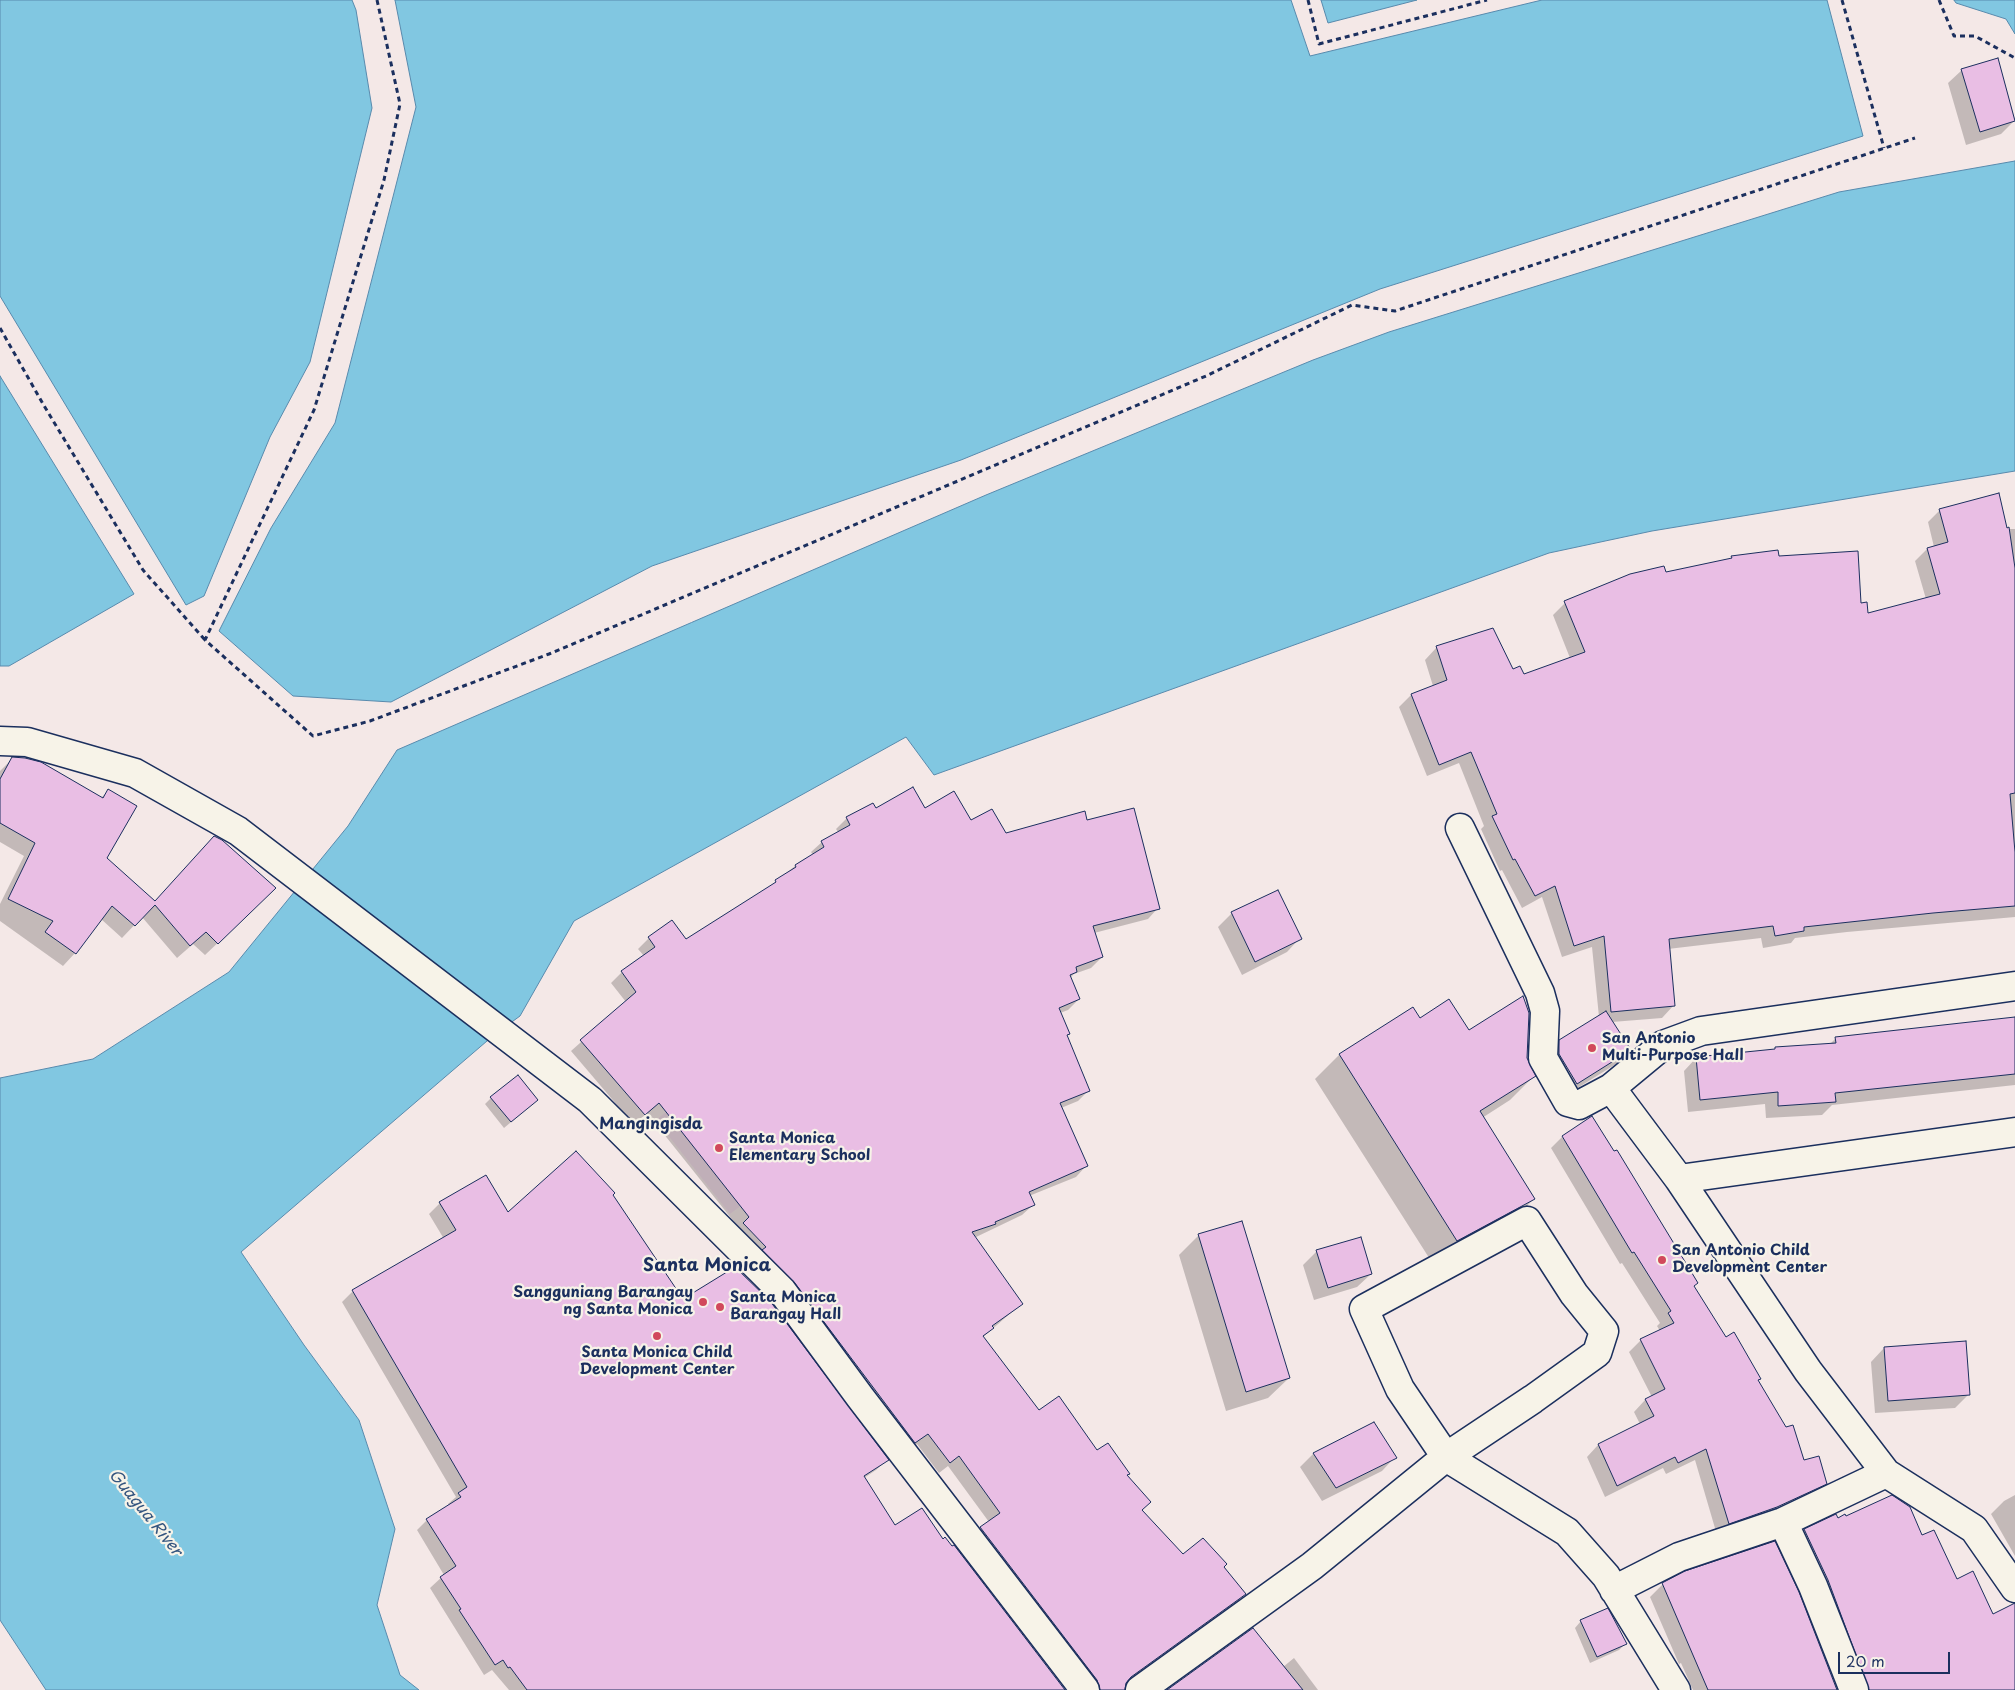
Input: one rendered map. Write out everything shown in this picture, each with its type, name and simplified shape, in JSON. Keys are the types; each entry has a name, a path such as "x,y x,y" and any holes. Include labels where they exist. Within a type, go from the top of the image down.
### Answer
{"street":[{"path":"0,741 27,742 135,773 238,831 590,1100 782,1291 860,1397 1086,1690"},
{"path":"1460,828 1540,993 1545,1011 1543,1058 1568,1102 1579,1105 1611,1088 1663,1045 1701,1030 2015,986"},
{"path":"1611,1088 1679,1179 1808,1371 1886,1473 1974,1530 2015,1588"},
{"path":"1679,1179 2015,1132"},
{"path":"1140,1690 1312,1566 1446,1457 1533,1399 1596,1353 1604,1331 1574,1294 1526,1222 1364,1309 1400,1389 1446,1457 1567,1532 1610,1583 1676,1690"},
{"path":"1610,1583 1679,1557 1783,1522 1886,1473"},
{"path":"1783,1522 1813,1586 1854,1690"}],"path":[{"path":"205,640 314,410 384,180 400,104 377,0"},
{"path":"1308,0 1319,44 1487,0"},
{"path":"1842,0 1884,148"},
{"path":"1939,0 1954,36 1975,36 2015,58"},
{"path":"0,328 42,404 143,570 205,640 313,736 370,721 549,654 1206,376 1352,304 1396,311 1915,138"}],"shaded area":[{"name":"Santa Monica Elementary School","path":"706,1079 781,1176 730,1214 656,1120"}],"water":[{"path":"0,0 352,0 356,10 372,108 310,362 270,437 204,596 186,605 0,296"},
{"path":"395,0 1291,0 1310,56 1542,0 1827,0 1863,136 1380,289 961,460 652,566 391,702 293,696 219,631 271,528 335,423 416,107"},
{"path":"1321,0 1417,0 1328,23"},
{"path":"1954,0 2015,0 2015,34 2006,19 1956,3"},
{"name":"Guagua River","path":"2015,161 2015,471 1652,531 1549,553 934,775 906,737 574,921 520,1016 494,1035 241,1252 304,1345 359,1420 395,1529 377,1605 400,1675 419,1690 46,1690 0,1620 0,1078 93,1059 229,972 348,826 397,750 986,495 1313,360 1389,332 1839,192"},
{"path":"0,376 134,594 9,666 0,666"}],"building":[{"path":"1998,58 2015,121 1980,132 1961,69"},
{"path":"1999,493 2007,528 2009,527 2015,568 2015,793 2010,794 2015,852 2015,906 1804,927 1804,931 1775,936 1773,926 1669,939 1675,1006 1611,1012 1604,936 1574,946 1555,886 1535,896 1515,859 1513,860 1492,816 1497,814 1471,752 1439,765 1411,694 1447,680 1436,646 1493,628 1513,669 1520,666 1524,674 1585,652 1564,601 1630,574 1664,566 1666,572 1732,558 1731,556 1778,550 1779,556 1858,551 1861,603 1867,602 1868,613 1940,594 1927,548 1948,542 1939,509"},
{"path":"12,757 41,762 103,798 108,789 137,806 107,858 155,901 214,836 222,840 276,888 218,944 206,932 190,946 155,905 135,926 112,906 76,954 45,932 53,921 8,899 35,843 0,823 0,779"},
{"path":"913,787 925,808 954,791 971,820 992,809 1006,833 1085,811 1087,820 1134,808 1160,909 1093,926 1103,957 1076,967 1077,972 1070,975 1080,999 1059,1008 1070,1034 1067,1035 1090,1091 1060,1103 1088,1166 1029,1192 1035,1205 995,1222 996,1224 972,1232 1023,1304 992,1326 994,1328 983,1336 1039,1410 1059,1396 1097,1450 1108,1443 1130,1474 1127,1475 1151,1502 1142,1510 1183,1554 1203,1538 1227,1564 1224,1567 1246,1594 1131,1677 1126,1683 1125,1690 1100,1690 1097,1680 980,1527 1000,1513 959,1456 950,1463 928,1434 915,1443 794,1282 762,1250 766,1247 743,1223 749,1217 659,1103 645,1115 580,1040 636,992 621,971 655,947 648,937 672,920 686,939 776,882 775,880 796,867 795,865 824,847 821,841 850,825 846,817 873,803 876,808"},
{"path":"1278,890 1302,939 1255,962 1231,912"},
{"path":"1523,996 1529,1013 1527,1058 1536,1076 1480,1111 1535,1199 1457,1241 1339,1054 1413,1007 1420,1018 1449,999 1469,1030"},
{"name":"San Antonio Multi-Purpose Hall","path":"1606,1011 1631,1050 1577,1084 1559,1054 1559,1040"},
{"path":"2015,1017 2015,1074 1835,1093 1836,1102 1778,1106 1778,1092 1700,1100 1696,1057 1775,1049 1775,1047 1836,1043 1835,1037"},
{"path":"518,1075 538,1100 511,1122 490,1097"},
{"path":"1592,1116 1614,1151 1617,1150 1698,1283 1694,1286 1726,1337 1734,1332 1761,1379 1758,1380 1786,1427 1793,1425 1804,1460 1819,1456 1827,1484 1777,1507 1729,1524 1706,1449 1678,1463 1675,1457 1617,1486 1598,1444 1654,1416 1645,1399 1665,1389 1640,1339 1674,1323 1668,1313 1671,1311 1634,1252 1632,1253 1562,1136"},
{"path":"576,1151 615,1193 613,1195 683,1299 735,1267 770,1301 889,1460 864,1476 895,1525 922,1508 943,1539 945,1537 952,1546 954,1545 1065,1690 527,1690 503,1660 495,1665 440,1577 456,1566 426,1519 461,1497 458,1493 467,1487 352,1290 456,1230 439,1202 486,1175 508,1212"},
{"path":"1242,1221 1290,1378 1246,1392 1198,1234"},
{"path":"1361,1237 1372,1274 1328,1288 1316,1250"},
{"path":"1966,1341 1970,1395 1888,1401 1884,1347"},
{"path":"1374,1422 1397,1458 1336,1488 1313,1453"},
{"path":"1892,1495 1910,1507 1922,1535 1934,1530 1957,1579 1973,1571 1993,1614 2015,1603 2015,1690 1869,1690 1828,1580 1804,1529 1836,1514 1838,1518 1845,1514 1846,1516"},
{"path":"1775,1541 1799,1592 1837,1690 1708,1690 1662,1583 1685,1571"},
{"path":"1608,1608 1627,1644 1597,1657 1580,1620"},
{"path":"1253,1628 1303,1690 1167,1690"}],"place":[{"name":"San Antonio Multi-Purpose Hall","path":"1592,1048"},
{"name":"Santa Monica Elementary School","path":"719,1148"},
{"name":"San Antonio Child Development Center","path":"1662,1260"},
{"name":"Sangguniang Barangay ng Santa Monica","path":"703,1302"},
{"name":"Santa Monica Barangay Hall","path":"720,1307"},
{"name":"Santa Monica Child Development Center","path":"657,1336"}],"district":[{"name":"Mangingisda","path":"651,1125"},
{"name":"Santa Monica","path":"707,1266"}]}
